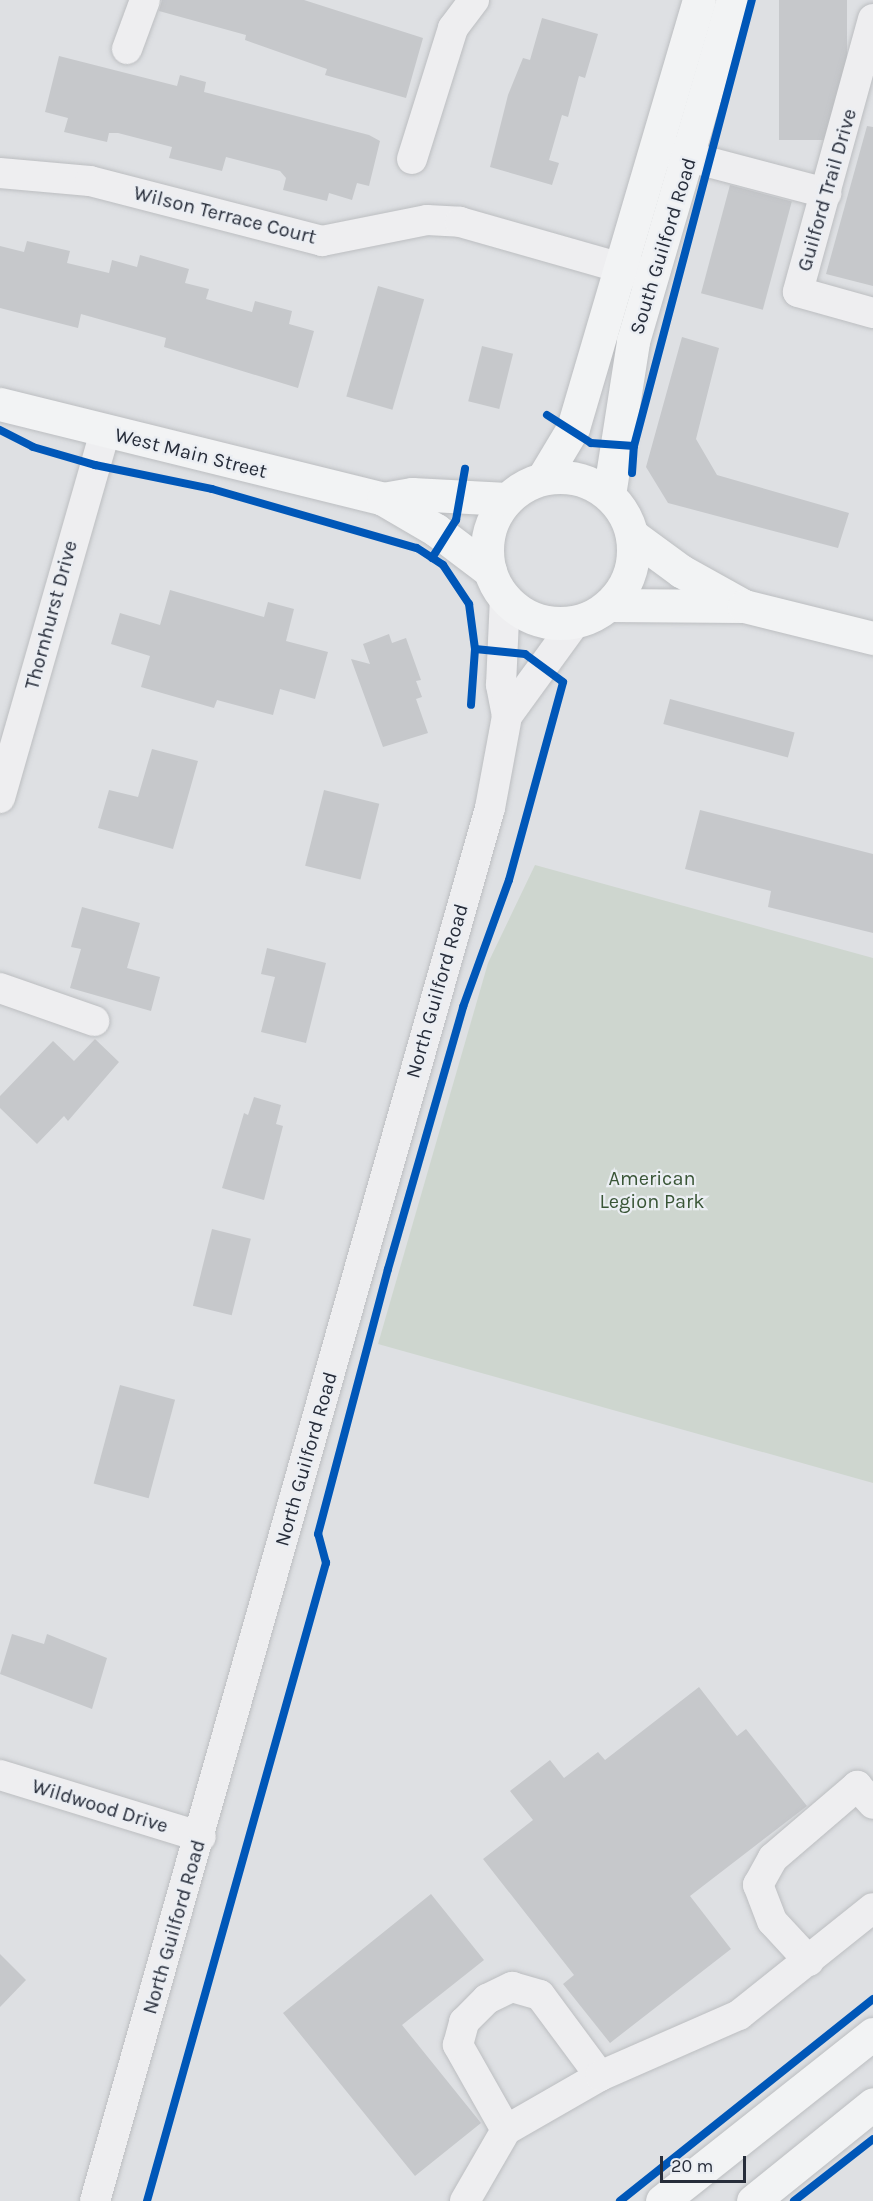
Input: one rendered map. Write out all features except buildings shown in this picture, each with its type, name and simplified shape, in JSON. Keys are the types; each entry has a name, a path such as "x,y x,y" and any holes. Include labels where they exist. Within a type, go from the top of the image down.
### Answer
{"main road":[{"name":"South Guilford Road","path":"543,478 573,428 622,268 699,0"},
{"name":"South Guilford Road","path":"609,495 628,361 690,157 733,0"},
{"name":"West Main Street","path":"0,404 105,432 383,499 436,530 497,584"},
{"path":"744,606 681,571 632,535 609,495 567,477 543,478 507,499 489,532 497,584 537,619 576,621 609,604 744,606 873,638"},
{"name":"West Main Street","path":"383,499 412,494 507,499"},
{"path":"609,604 630,573 632,535"},
{"path":"662,2201 873,2034"},
{"path":"753,2201 873,2104"}],"street":[{"path":"127,49 145,0"},
{"path":"412,159 453,28 474,0"},
{"name":"Guilford Trail Drive","path":"873,19 867,69 826,193 798,292 873,313"},
{"path":"657,148 826,193"},
{"name":"Wilson Terrace Court","path":"0,173 90,181 322,241 427,220 460,222 653,277"},
{"name":"Thornhurst Drive","path":"0,798 105,432"},
{"name":"North Guilford Road","path":"95,2201 201,1837 490,808 507,716 501,685 497,584"},
{"name":"North Guilford Road","path":"507,716 576,621"},
{"path":"0,988 94,1021"},
{"name":"Wildwood Drive","path":"0,1775 201,1837"},
{"path":"809,1961 772,1921 758,1885 773,1858 857,1786 873,1804"},
{"path":"465,2201 506,2130 600,2076 739,2015 873,1908"},
{"path":"506,2130 458,2045 464,2022 487,1999 512,1987 540,1995 600,2076"}],"green space":[{"name":"American Legion Park","path":"535,865 873,958 873,1483 378,1344 488,963"}],"cycle path":[{"path":"632,473 634,446 752,0"},
{"path":"547,415 591,443 634,446"},
{"path":"0,430 33,447 95,465 212,489 417,548 443,565 469,604 475,649 471,705"},
{"path":"432,558 456,520 465,469"},
{"path":"147,2201 326,1563 318,1534 388,1269 463,1007 509,880 563,682 525,654 475,649"},
{"path":"620,2201 873,1999"},
{"path":"794,2201 873,2139"}]}
